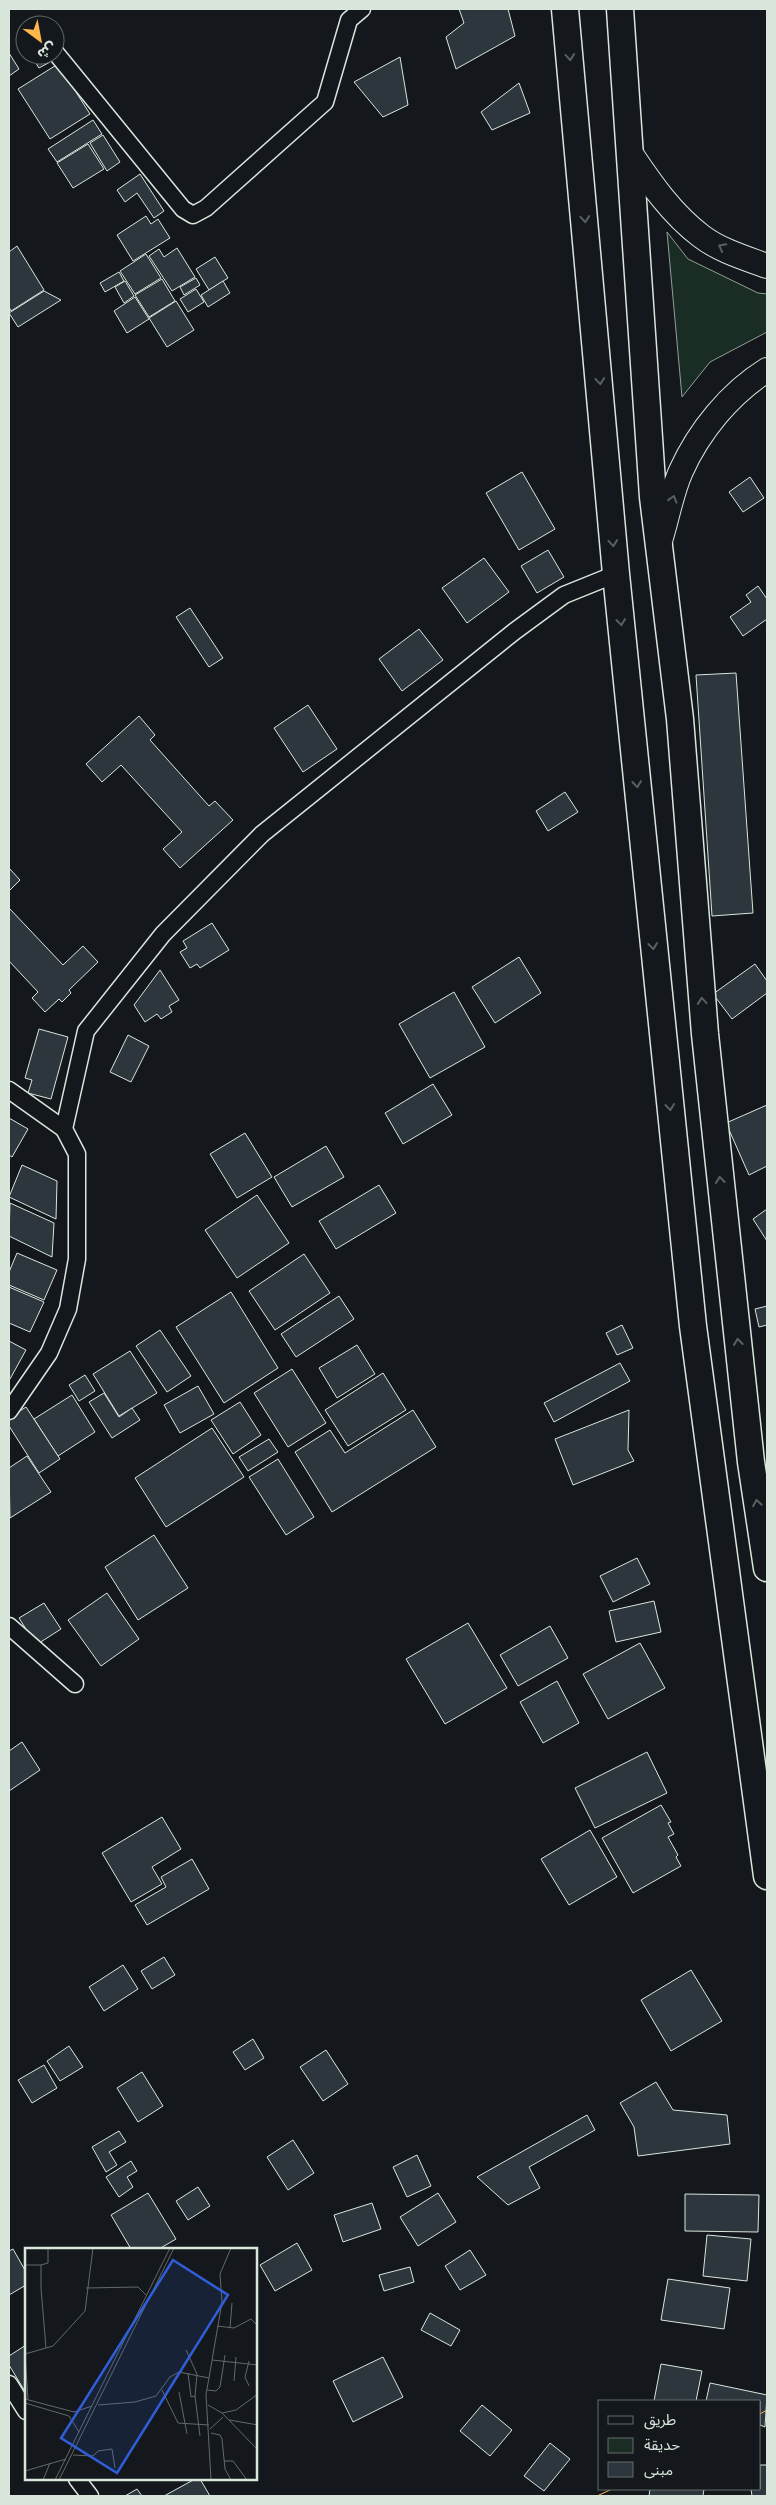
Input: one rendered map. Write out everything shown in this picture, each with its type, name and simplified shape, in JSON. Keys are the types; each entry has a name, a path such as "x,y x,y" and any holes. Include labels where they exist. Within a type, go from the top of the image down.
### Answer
{"main road":[{"path":"566,9 616,574 693,1326 767,1876"},
{"path":"620,9 653,497 680,719 704,1034 751,1462 767,1568"},
{"path":"631,154 656,192 701,236 737,255 767,266"},
{"path":"659,546 681,471 708,424 753,378 767,370"},
{"path":"662,1033 704,1034"}],"street":[{"path":"65,64 183,210 193,215 206,208 325,102 349,20 362,9"},
{"path":"64,1129 86,1031 162,934 262,834 515,631 564,595 616,574"},
{"path":"9,1090 64,1129 77,1154 77,1259 68,1309 50,1353 9,1411"},
{"path":"9,1626 75,1684"},
{"path":"9,2384 25,2409"},
{"path":"78,2480 90,2496"}],"green space":[{"path":"667,232 688,259 758,293 767,294 767,332 710,362 682,397"}],"building":[{"path":"459,9 508,9 515,36 456,69 446,37 464,23"},
{"path":"9,53 19,69 9,76"},
{"path":"400,57 408,105 383,117 354,82"},
{"path":"59,65 90,114 50,139 18,89"},
{"path":"519,83 530,113 492,130 481,112"},
{"path":"93,120 102,134 57,162 48,149"},
{"path":"103,135 120,162 107,171 90,143"},
{"path":"88,144 104,169 73,188 57,163"},
{"path":"140,174 164,211 154,218 137,193 125,202 117,190"},
{"path":"146,216 151,224 158,219 170,238 133,261 117,235"},
{"path":"17,246 44,290 11,311 9,307 9,252"},
{"path":"177,248 195,277 172,291 149,256 159,249 164,257"},
{"path":"146,254 161,278 135,294 120,271"},
{"path":"215,257 228,278 209,290 196,269"},
{"path":"119,272 124,281 105,292 100,283"},
{"path":"196,278 200,285 184,295 180,287"},
{"path":"162,279 175,301 149,317 135,295"},
{"path":"125,281 134,296 124,303 115,287"},
{"path":"223,281 230,293 208,307 201,295"},
{"path":"196,289 204,302 188,312 180,299"},
{"path":"44,291 61,300 18,327 9,313"},
{"path":"135,297 149,319 127,333 114,311"},
{"path":"176,301 194,330 167,347 149,318"},
{"path":"522,472 555,529 519,550 486,493"},
{"path":"750,477 764,498 743,512 729,492"},
{"path":"548,550 564,577 537,593 521,566"},
{"path":"484,558 509,592 467,623 442,588"},
{"path":"758,586 767,599 767,619 743,636 730,617 751,602 746,595"},
{"path":"190,608 223,658 209,667 176,617"},
{"path":"419,629 443,660 402,691 379,659"},
{"path":"736,673 753,913 712,916 696,675"},
{"path":"308,705 337,749 303,772 274,728"},
{"path":"139,716 155,735 150,740 209,806 215,801 233,820 180,868 163,849 182,832 121,765 102,782 86,764"},
{"path":"565,792 578,812 548,831 536,811"},
{"path":"9,868 20,880 9,891"},
{"path":"9,908 63,965 83,946 98,962 69,990 71,993 62,1002 59,999 45,1012 32,998 38,992 9,961"},
{"path":"212,923 229,950 200,968 197,964 190,968 180,952 187,948 183,941"},
{"path":"519,957 541,993 495,1023 472,987"},
{"path":"755,964 767,981 767,993 732,1019 713,994"},
{"path":"160,970 179,1000 169,1006 172,1012 161,1019 157,1014 145,1022 134,1005"},
{"path":"454,992 485,1047 430,1078 399,1024"},
{"path":"39,1029 68,1037 51,1099 28,1093 32,1080 25,1078"},
{"path":"128,1035 149,1046 131,1082 110,1072"},
{"path":"433,1084 452,1115 403,1144 385,1113"},
{"path":"767,1105 767,1166 749,1175 726,1123"},
{"path":"9,1118 28,1129 12,1157 9,1155"},
{"path":"245,1133 272,1177 237,1198 210,1154"},
{"path":"326,1146 344,1177 292,1207 274,1177"},
{"path":"22,1165 57,1181 56,1219 9,1197"},
{"path":"379,1185 396,1213 336,1249 319,1221"},
{"path":"257,1195 289,1243 237,1278 205,1230"},
{"path":"10,1203 54,1223 52,1257 9,1236"},
{"path":"767,1209 767,1241 753,1219"},
{"path":"17,1253 57,1270 44,1300 9,1285 9,1272"},
{"path":"304,1254 330,1293 275,1330 249,1291"},
{"path":"9,1287 44,1302 30,1332 9,1323"},
{"path":"231,1292 278,1368 224,1403 176,1327"},
{"path":"339,1296 354,1319 296,1357 281,1334"},
{"path":"767,1306 767,1325 759,1327 755,1309"},
{"path":"622,1325 633,1348 617,1355 606,1333"},
{"path":"160,1330 191,1376 167,1392 136,1346"},
{"path":"9,1341 26,1350 10,1379 9,1378"},
{"path":"357,1345 375,1374 337,1398 319,1368"},
{"path":"130,1351 157,1393 119,1416 93,1374"},
{"path":"620,1363 630,1381 554,1422 544,1403"},
{"path":"292,1369 326,1423 288,1447 254,1393"},
{"path":"383,1373 406,1410 348,1446 325,1410"},
{"path":"85,1375 95,1391 79,1401 69,1385"},
{"path":"198,1386 214,1414 180,1433 164,1405"},
{"path":"104,1393 119,1417 132,1408 140,1420 112,1438 89,1402"},
{"path":"72,1395 95,1432 58,1456 34,1419"},
{"path":"240,1402 261,1435 233,1454 211,1420"},
{"path":"26,1407 60,1459 39,1473 9,1426 9,1418"},
{"path":"413,1410 436,1447 332,1512 295,1452 330,1430 345,1453"},
{"path":"629,1410 628,1450 634,1461 573,1485 555,1439"},
{"path":"212,1428 244,1477 166,1527 135,1478"},
{"path":"269,1439 278,1452 248,1471 239,1457"},
{"path":"27,1456 51,1492 10,1518 9,1468"},
{"path":"278,1459 314,1517 286,1535 249,1477"},
{"path":"154,1535 188,1588 138,1620 105,1567"},
{"path":"637,1558 650,1584 613,1602 600,1576"},
{"path":"107,1593 139,1639 101,1666 68,1620"},
{"path":"654,1601 661,1632 616,1642 609,1611"},
{"path":"44,1603 61,1629 36,1645 19,1618"},
{"path":"468,1623 507,1688 445,1724 406,1659"},
{"path":"550,1626 568,1658 518,1686 500,1655"},
{"path":"640,1643 665,1688 608,1719 583,1674"},
{"path":"557,1681 579,1723 543,1743 520,1702"},
{"path":"22,1742 40,1770 9,1791 9,1751"},
{"path":"647,1752 667,1793 595,1828 575,1788"},
{"path":"661,1805 671,1822 668,1823 674,1834 668,1837 678,1855 676,1857 681,1866 633,1893 602,1838"},
{"path":"162,1817 181,1849 152,1867 162,1884 131,1902 102,1853"},
{"path":"590,1830 617,1877 569,1905 541,1859"},
{"path":"192,1859 209,1889 147,1925 135,1905 166,1887 161,1877"},
{"path":"164,1957 175,1975 152,1989 141,1971"},
{"path":"123,1965 138,1989 104,2011 89,1987"},
{"path":"691,1970 722,2021 671,2051 641,2000"},
{"path":"253,2039 264,2058 245,2070 233,2052"},
{"path":"69,2046 83,2067 60,2081 47,2061"},
{"path":"326,2050 348,2084 323,2101 300,2067"},
{"path":"44,2065 57,2088 32,2103 18,2080"},
{"path":"142,2072 163,2106 138,2122 117,2088"},
{"path":"656,2082 673,2110 727,2115 730,2144 638,2156 634,2127 620,2103"},
{"path":"587,2115 595,2130 529,2167 540,2188 508,2205 477,2177"},
{"path":"119,2131 126,2142 109,2152 117,2165 106,2172 92,2147"},
{"path":"293,2140 314,2173 288,2190 267,2157"},
{"path":"417,2155 431,2186 407,2197 393,2167"},
{"path":"131,2161 137,2171 127,2177 133,2187 119,2197 106,2177"},
{"path":"198,2187 210,2206 188,2220 176,2201"},
{"path":"148,2193 176,2239 161,2248 130,2248 111,2215"},
{"path":"438,2193 456,2222 418,2246 400,2217"},
{"path":"685,2194 759,2195 758,2232 685,2231"},
{"path":"372,2203 381,2229 343,2242 334,2215"},
{"path":"707,2235 751,2239 747,2281 703,2276"},
{"path":"297,2243 312,2270 275,2291 260,2265"},
{"path":"13,2249 25,2270 25,2286 9,2295 9,2251"},
{"path":"470,2250 486,2275 460,2290 445,2266"},
{"path":"410,2267 414,2282 384,2291 379,2275"},
{"path":"668,2279 730,2288 724,2329 661,2320"},
{"path":"430,2313 460,2330 451,2346 421,2330"},
{"path":"25,2346 25,2391 9,2365 9,2356"},
{"path":"383,2357 403,2397 353,2422 333,2381"},
{"path":"661,2364 702,2371 696,2400 654,2400"},
{"path":"710,2383 767,2395 765,2427 761,2425 761,2400 706,2400"},
{"path":"482,2405 512,2430 490,2456 460,2431"},
{"path":"550,2443 570,2459 544,2491 524,2476"},
{"path":"761,2465 767,2465 767,2496 752,2496 751,2490 761,2490"},
{"path":"193,2480 201,2480 210,2496 164,2496"},
{"path":"137,2489 142,2496 125,2496"},
{"path":"650,2490 704,2490 703,2496 649,2496"}],"power":[{"path":"761,2413 767,2410"},
{"path":"597,2496 610,2490"}]}
